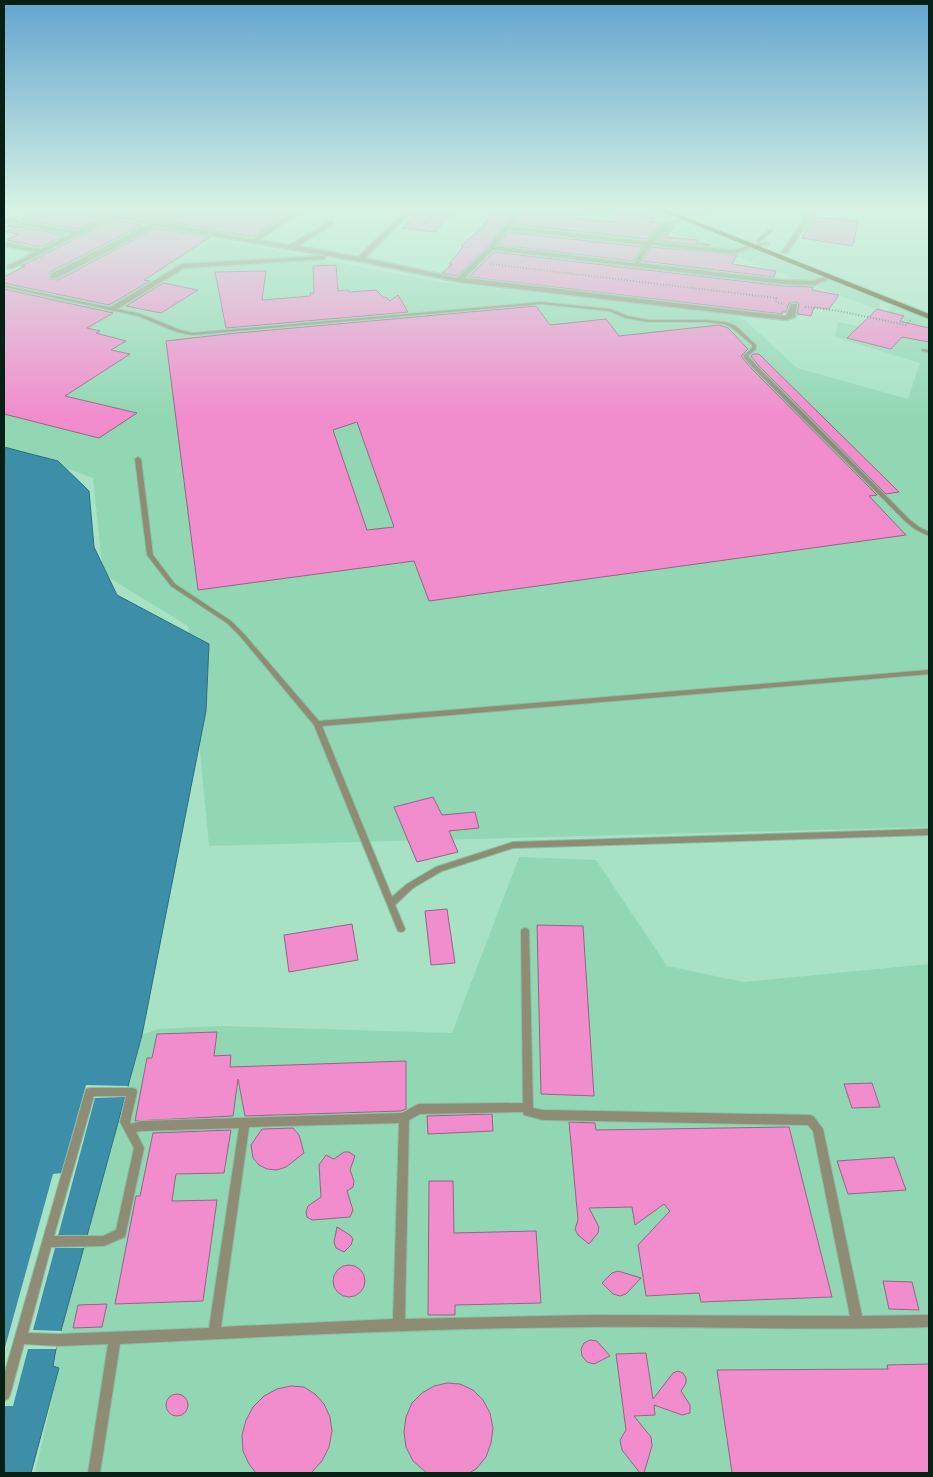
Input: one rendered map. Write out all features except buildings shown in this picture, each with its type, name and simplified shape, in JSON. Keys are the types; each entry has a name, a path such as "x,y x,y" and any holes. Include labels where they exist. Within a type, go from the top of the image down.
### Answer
{"highway":[{"path":"835,279 929,317"},
{"path":"853,279 929,309"}],"street":[{"path":"111,309 158,279"},
{"path":"455,279 786,318 791,318 794,306"},
{"path":"767,279 805,283 818,282 825,279"}],"lane":[{"path":"4,286 151,318 172,330 192,334 523,303 542,303 610,310 632,318 649,321 725,322 734,327 754,345 754,348 745,356 750,362 908,522 929,534"},
{"path":"138,459 150,555 173,585 229,622 242,635 317,724 401,929"},
{"path":"317,724 929,672"},
{"path":"391,904 410,886 439,869 513,845 929,832"},
{"path":"525,931 526,1107 528,1112 543,1115 810,1120 818,1129 856,1316 853,1322"},
{"path":"4,1395 90,1092 132,1092 125,1122 140,1148 120,1233 104,1241 48,1242"},
{"path":"129,1129 141,1126 404,1118 418,1109 526,1107"},
{"path":"399,1325 404,1118"},
{"path":"214,1333 245,1123"},
{"path":"20,1338 59,1340 399,1325 685,1320 929,1321"},
{"path":"94,1473 115,1338"}],"path":[{"path":"618,279 776,298 776,302 794,306 839,312 906,325 918,313"}],"shaded area":[{"path":"4,279 423,279 735,315 747,322 797,368 908,399 920,363 835,337 838,322 867,328 894,305 929,319 929,827 209,846 188,626 103,574 93,478 29,455 4,449"},
{"path":"797,279 828,279 881,300 879,310"},
{"path":"519,857 596,860 667,966 744,982 929,964 929,1473 35,1473 59,1368 53,1367 56,1349 142,1035 158,1029 221,1026 452,1033"}],"water":[{"path":"4,447 58,461 89,491 94,547 117,595 209,644 206,711 142,1035 56,1349 53,1366 59,1368 31,1473 4,1473"}],"pier":[{"path":"86,1085 128,1086 124,1097 95,1098 58,1236 87,1236 84,1248 55,1248 33,1330 62,1331 56,1349 28,1349 13,1406 4,1406 4,1351 53,1174 62,1173"}]}
